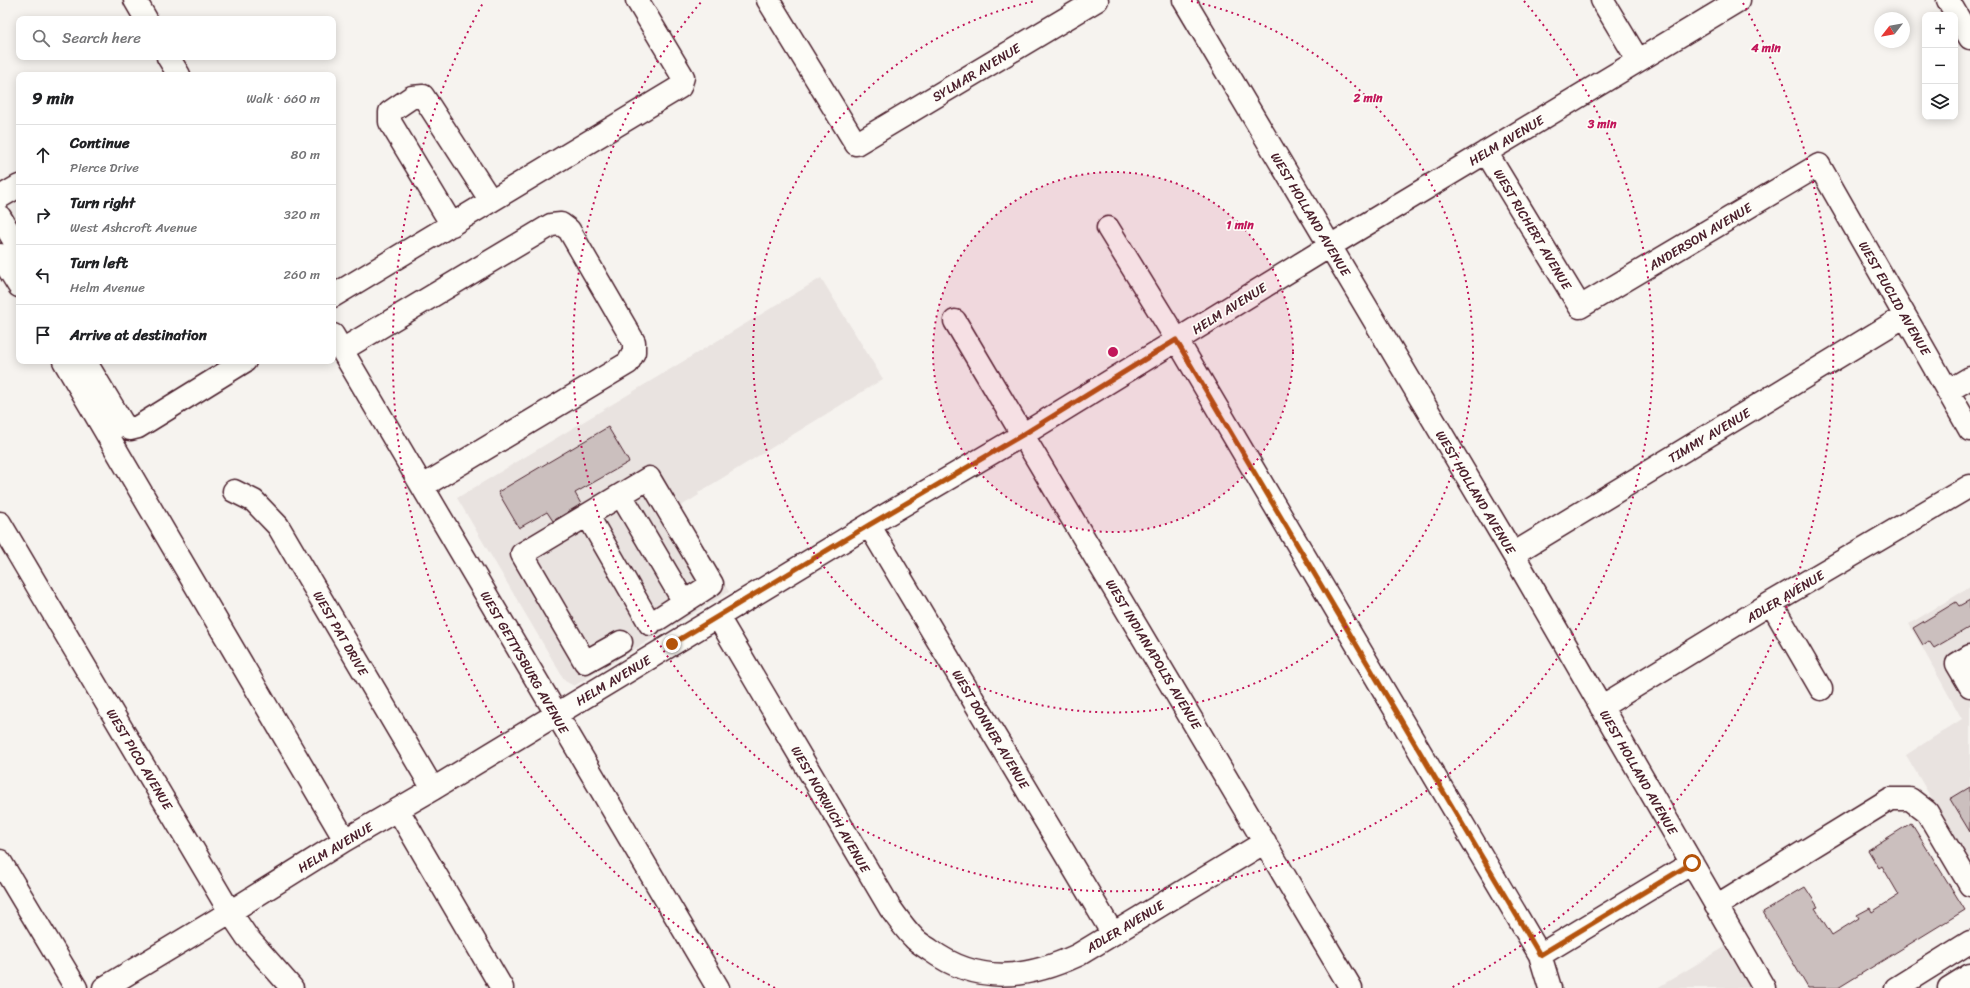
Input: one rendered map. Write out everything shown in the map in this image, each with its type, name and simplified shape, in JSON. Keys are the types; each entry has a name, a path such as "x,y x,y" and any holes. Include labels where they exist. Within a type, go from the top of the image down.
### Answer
{"street":[{"path":"135,0 144,16"},
{"path":"336,294 680,87 682,77 637,0"},
{"name":"SYLMAR AVENUE","path":"768,0 856,144 1097,0"},
{"name":"WEST HOLLAND AVENUE","path":"1184,0 1513,554 1764,988"},
{"path":"1602,0 1638,60"},
{"name":"HELM AVENUE","path":"104,988 345,840 398,810 869,525 1024,434 1330,246 1738,0"},
{"path":"1948,0 1970,38"},
{"path":"170,60 177,72"},
{"path":"452,225 390,122 390,112 412,97 423,96 491,201"},
{"name":"WEST RICHERT AVENUE","path":"1486,152 1580,307"},
{"name":"ANDERSON AVENUE","path":"1580,307 1819,165"},
{"name":"WEST EUCLID AVENUE","path":"1819,165 1970,430"},
{"path":"0,196 16,188"},
{"path":"0,217 16,244"},
{"path":"337,343 551,225 561,224 569,230 634,342 634,352 631,358 628,363 423,486"},
{"path":"1108,228 1176,340 1540,955 1550,988"},
{"path":"0,255 16,281"},
{"name":"TIMMY AVENUE","path":"1513,554 1905,316"},
{"name":"WEST INDIANAPOLIS AVENUE","path":"955,321 1024,434 1351,988"},
{"name":"WEST GETTYSBURG AVENUE","path":"337,343 423,486 556,715 718,988"},
{"path":"66,364 345,840"},
{"path":"87,364 123,424 130,430 138,427 241,364"},
{"path":"1948,391 1970,378"},
{"path":"649,478 712,584 654,622 585,662 522,554 621,495 649,478"},
{"name":"ADLER AVENUE","path":"1601,707 1771,603 1970,486"},
{"name":"WEST PAT DRIVE","path":"234,491 254,501 278,526 433,789"},
{"path":"621,495 684,602"},
{"path":"588,516 654,622 672,644"},
{"name":"WEST PICO AVENUE","path":"0,523 230,912 247,937 292,988"},
{"name":"WEST DONNER AVENUE","path":"869,525 1113,934"},
{"path":"1771,603 1821,689"},
{"name":"WEST NORWICH AVENUE","path":"718,617 890,908 913,938 971,980"},
{"path":"621,642 636,666"},
{"path":"1970,656 1957,664 1970,686"},
{"path":"1716,906 1890,799 1910,799 1927,812 1970,885"},
{"path":"398,810 502,988"},
{"name":"ADLER AVENUE","path":"971,980 1029,972 1056,965 1113,934 1265,842"},
{"path":"0,861 76,988"},
{"path":"1540,955 1692,863"},
{"path":"1905,985 1970,942"},
{"path":"1949,988 1970,976"}],"shaded area":[{"path":"821,278 883,379 698,493 699,495 678,508 729,592 574,686 565,681 457,498"},
{"path":"1970,587 1970,864 1906,755 1962,719 1909,624"},
{"path":"1725,947 1750,988 1657,988"}],"building":[{"path":"608,427 629,462 575,493 581,504 553,521 547,512 519,528 498,492"},
{"path":"1970,600 1970,627 1934,648 1929,641 1923,645 1913,628 1956,602 1959,606"},
{"path":"1970,787 1970,832 1950,799"},
{"path":"1911,823 1965,910 1838,988 1808,988 1763,912 1805,887 1818,907 1815,908 1832,935 1859,918 1857,915 1870,908 1872,912 1899,895 1882,866 1879,868 1868,850"}],"route":[{"path":"672,644 869,525 1024,434 1176,340 1540,955 1692,863"}]}
